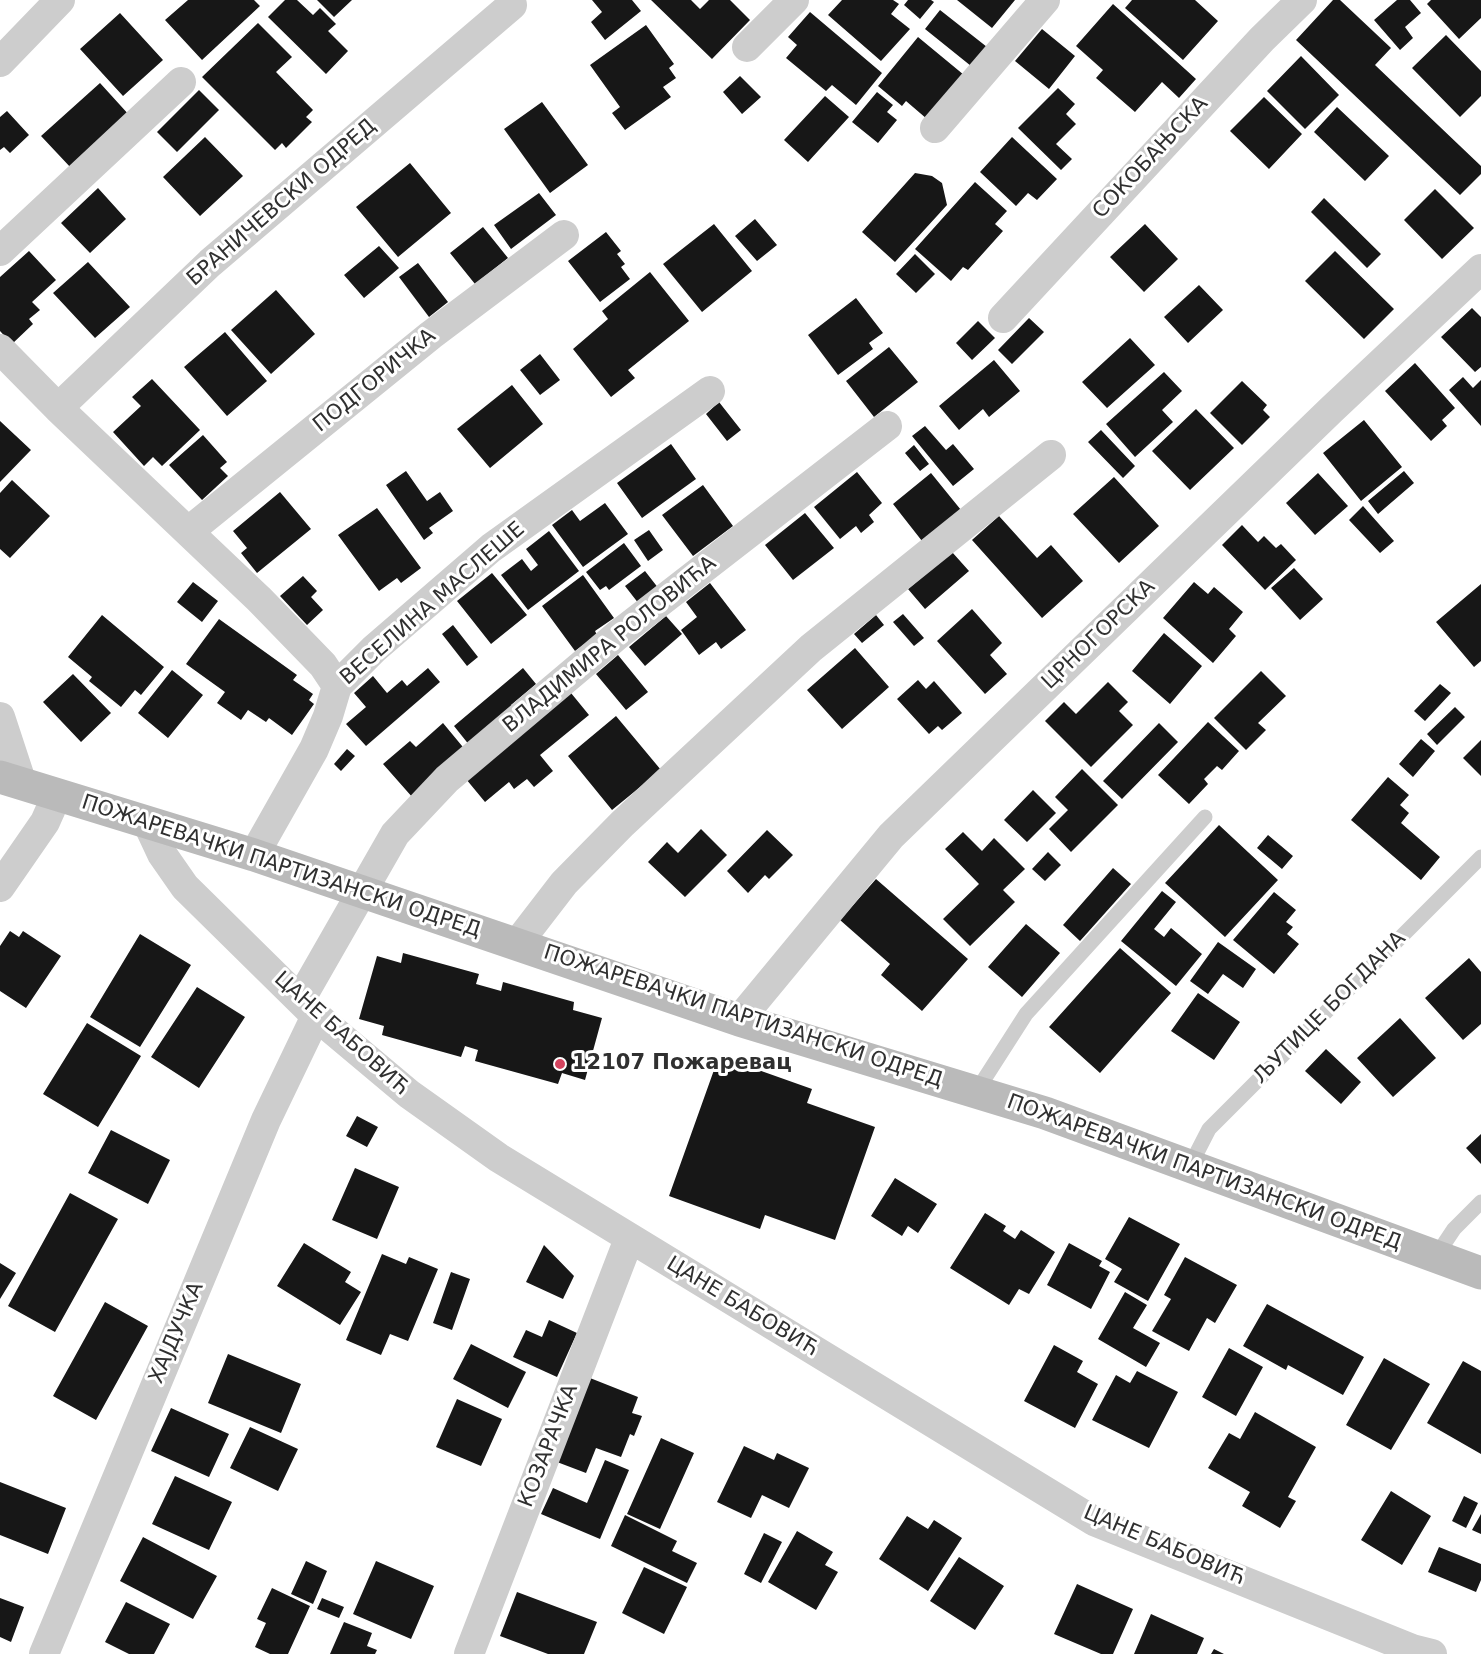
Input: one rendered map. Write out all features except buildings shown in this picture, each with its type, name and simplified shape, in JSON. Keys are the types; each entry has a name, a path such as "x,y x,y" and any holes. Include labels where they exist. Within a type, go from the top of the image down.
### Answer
{"street":[{"path":"0,62 60,0"},
{"path":"747,47 794,0"},
{"path":"935,128 1045,0"},
{"name":"СОКОБАЊСКА","path":"1003,318 1262,39 1302,0"},
{"name":"БРАНИЧЕВСКИ ОДРЕД","path":"58,408 210,263 512,5"},
{"path":"0,251 181,82"},
{"name":"ПОДГОРИЧКА","path":"189,531 431,335 564,235"},
{"name":"ЦРНОГОРСКА","path":"739,1020 891,836 1331,410 1481,269"},
{"path":"0,349 58,408 189,531 315,657 337,686"},
{"name":"ВЕСЕЛИНА МАСЛЕШЕ","path":"255,855 314,749 328,716 337,686 374,649 491,548 710,391"},
{"name":"ВЛАДИМИРА РОЛОВИЋА","path":"308,1008 363,893 395,834 447,779 620,633 887,426"},
{"path":"517,944 564,883 622,824 811,648 1051,455"},
{"path":"0,717 11,781"},
{"name":"ПОЖАРЕВАЧКИ ПАРТИЗАНСКИ ОДРЕД","path":"11,781 255,855 739,1020 1045,1113 1481,1273"},
{"path":"0,887 45,822 57,795"},
{"name":"ЦАНЕ БАБОВИЋ","path":"147,822 162,854 185,887 308,1008 408,1094 499,1158 1094,1521 1412,1649 1432,1654"},
{"name":"ХАЈДУЧКА","path":"44,1654 266,1120 308,1008"},
{"name":"КОЗАРАЧКА","path":"469,1654 629,1239"}],"lane":[{"path":"976,1092 1026,1014 1205,817"},
{"name":"ЉУТИЦЕ БОГДАНА","path":"1190,1166 1209,1129 1481,857"},
{"path":"1436,1256 1454,1229 1481,1202"}],"place":[{"name":"12107 Пожаревац","path":"560,1064"}]}
